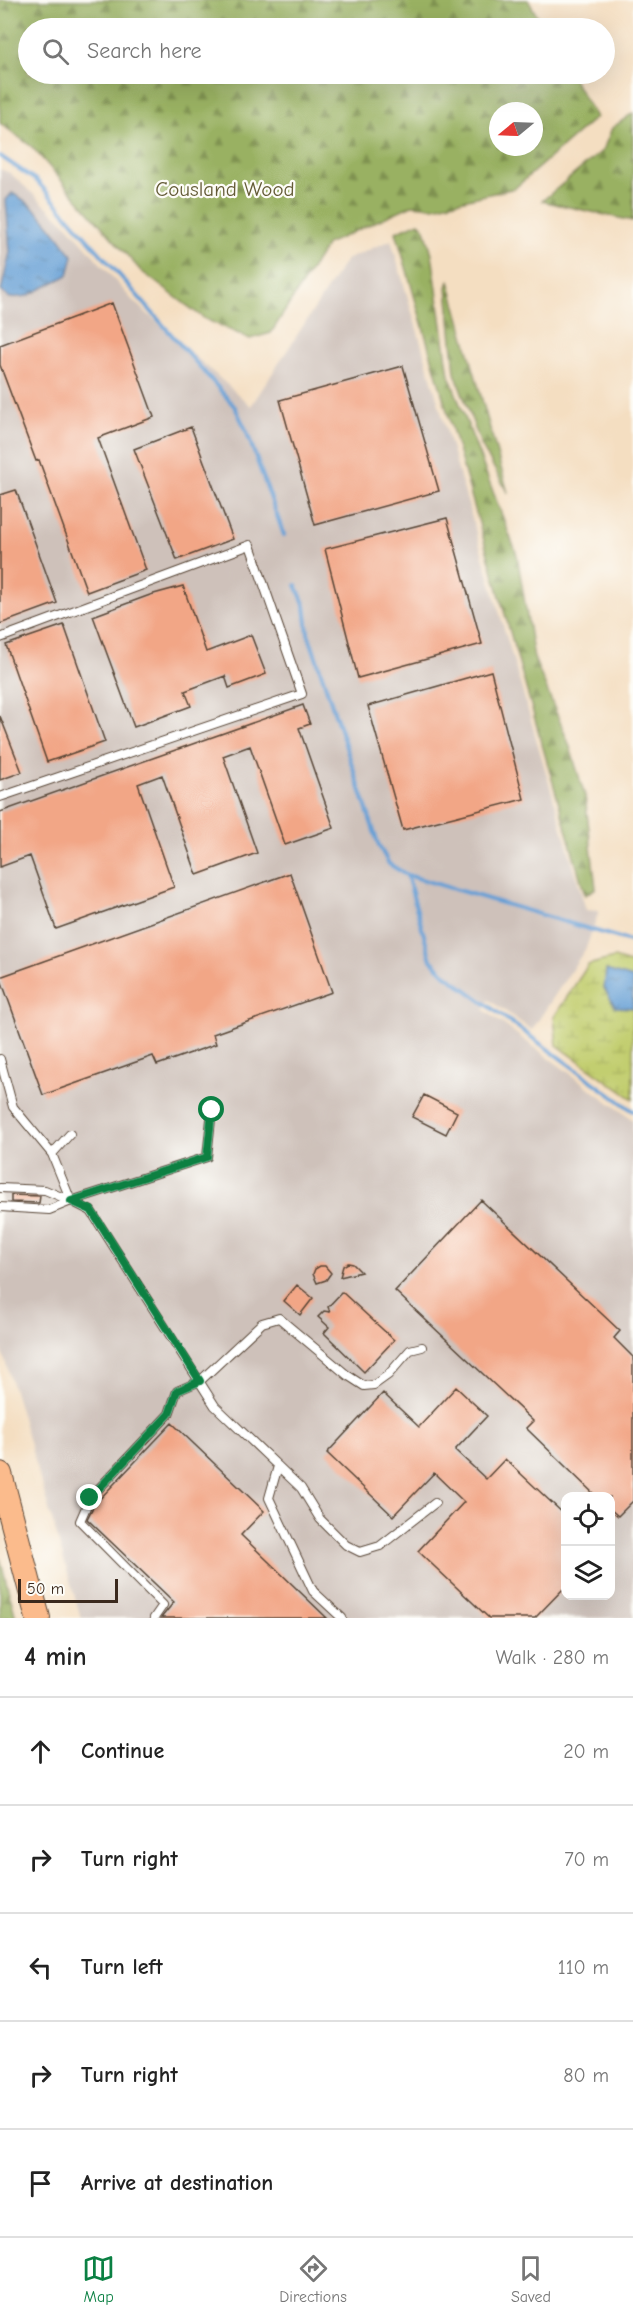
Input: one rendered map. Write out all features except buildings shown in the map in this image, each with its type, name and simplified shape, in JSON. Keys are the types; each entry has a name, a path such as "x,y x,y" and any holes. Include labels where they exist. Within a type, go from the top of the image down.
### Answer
{"main road":[{"path":"0,1474 38,1618"}],"lane":[{"path":"0,638 249,545 302,694 0,797"},
{"path":"0,1059 13,1107 52,1154 71,1201"},
{"path":"0,1208 49,1210 207,1157 212,1110"},
{"path":"52,1154 70,1134"},
{"path":"0,1188 45,1190 91,1210 215,1406 301,1488 320,1519 346,1545 360,1552 380,1546 435,1503"},
{"path":"154,1618 163,1605 80,1521 90,1498 169,1414 177,1391 200,1381 262,1323 279,1318 364,1386 374,1385 388,1375 410,1350 422,1347"},
{"path":"278,1466 269,1498 313,1591 342,1618"}],"shaded area":[{"path":"0,169 10,173 69,227 133,301 251,406 346,260 391,240 586,910 599,911 586,948 532,1030 489,1000 484,1010 633,1120 633,1618 81,1618 0,1343"}],"green space":[{"name":"Cousland Wood","path":"0,0 528,0 538,18 18,18 18,84 576,84 596,117 515,188 434,207 412,205 327,244 271,333 250,339 205,319 141,271 32,147 0,123"},
{"path":"633,113 633,221 542,201 603,150 612,128"},
{"path":"419,222 425,229 432,254 449,375 517,555 534,658 569,744 585,796 596,888 585,895 396,232"},
{"path":"449,281 508,493 481,445 455,373 447,287"},
{"path":"614,958 633,964 633,1099 557,1045 554,1017 588,965"},
{"path":"0,1558 16,1618 0,1618"}],"water":[{"path":"12,193 38,213 73,256 68,275 27,296 10,298 1,291 10,252 6,200"},
{"path":"606,970 633,978 633,1008 615,1007 604,988"}],"waterway":[{"path":"0,156 37,181 235,407 246,430 284,535"},
{"path":"296,585 305,606 308,633 379,846 389,864 407,875 431,960 446,975 633,1111"},
{"path":"407,875 633,942"}],"route":[{"path":"90,1498 169,1414 177,1391 200,1381 91,1210 71,1201 207,1157 212,1110"}]}
